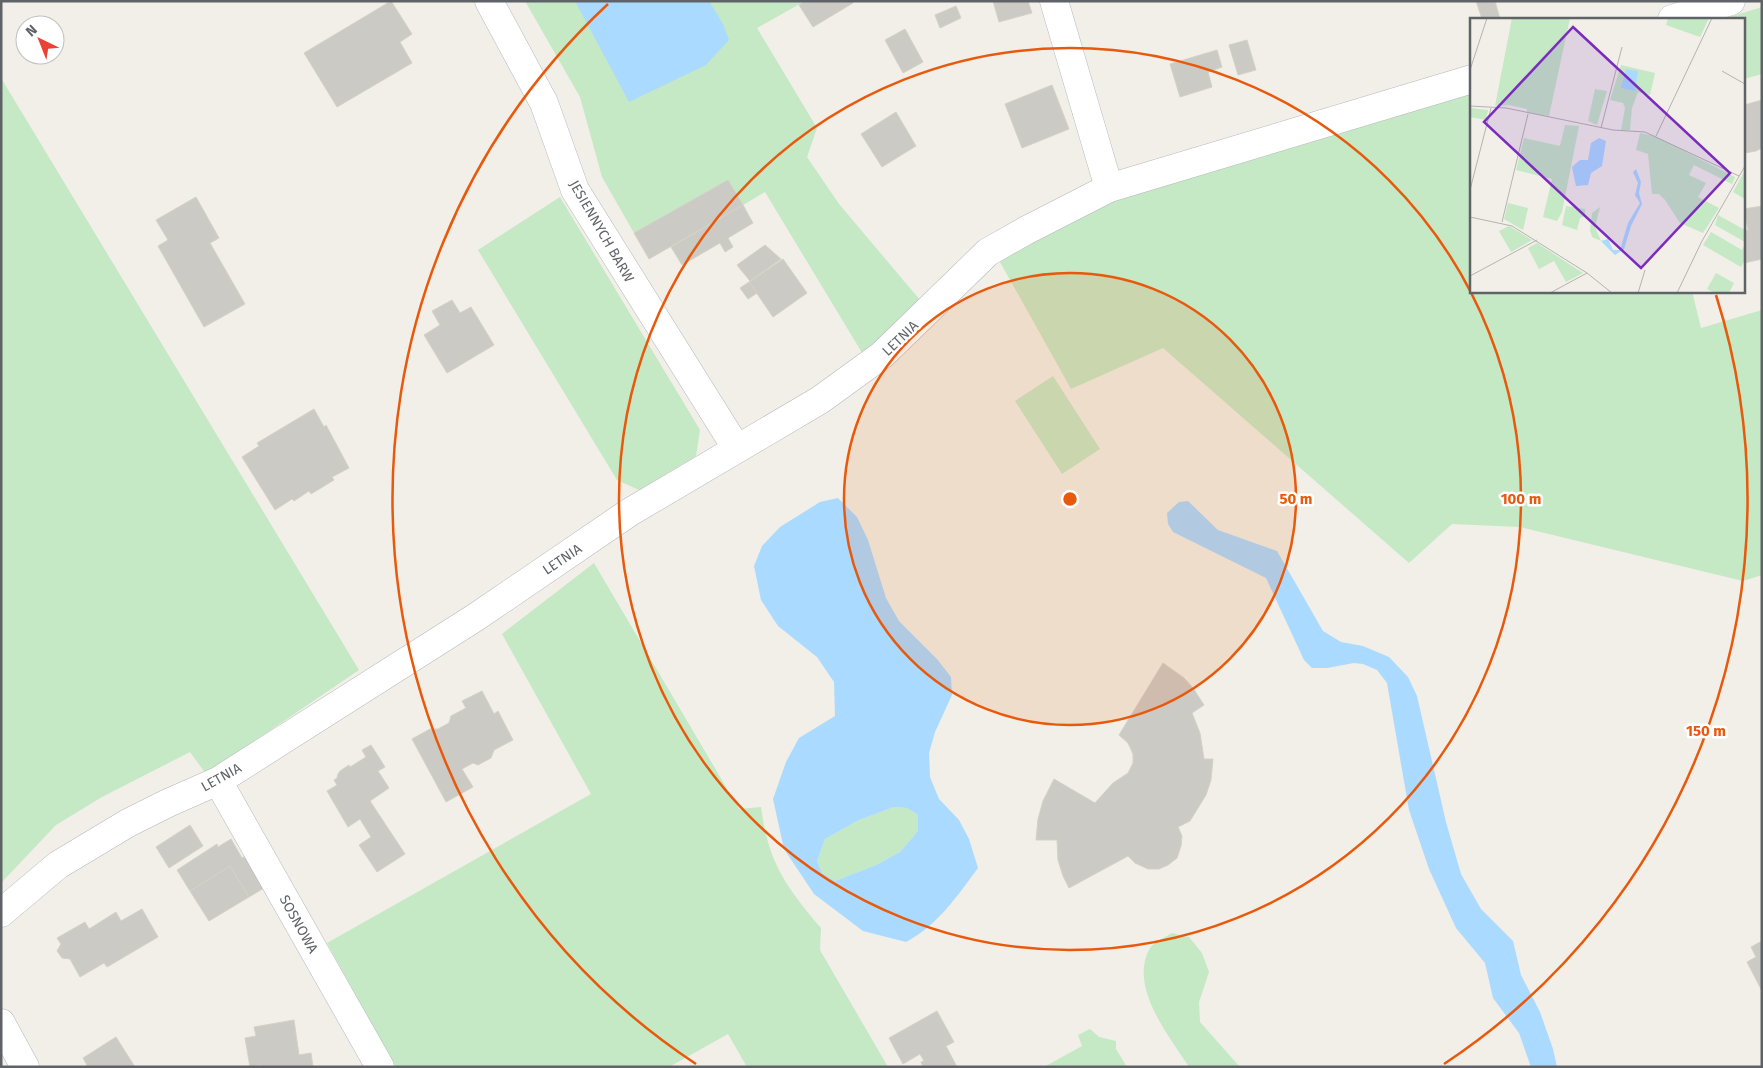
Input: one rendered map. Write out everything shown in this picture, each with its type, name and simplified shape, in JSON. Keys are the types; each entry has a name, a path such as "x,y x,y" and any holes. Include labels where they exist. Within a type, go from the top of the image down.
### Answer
{"street":[{"name":"JESIENNYCH BARW","path":"490,1 544,103 575,190 737,449"},
{"path":"1054,1 1109,188"},
{"path":"1675,18 1731,1"},
{"name":"LETNIA","path":"1,913 58,865 128,823 218,780 476,617 630,512 820,400 882,355 988,252 1024,231 1109,188 1470,80"},
{"name":"SOSNOWA","path":"218,780 380,1067"},
{"path":"1,1023 25,1067"}],"green space":[{"path":"525,1 805,1 757,28 817,128 807,157 839,204 920,300 864,356 765,192 743,205 634,233 602,177 580,97"},
{"path":"1762,7 1762,74 1746,78 1746,18 1726,18"},
{"path":"1,78 359,670 206,774 190,752 102,797 56,825 1,883"},
{"path":"1470,94 1470,292 1692,292 1701,328 1762,310 1762,575 1743,581 1520,527 1452,524 1409,563 1163,348 1071,389 1000,262 1106,200"},
{"path":"560,197 700,430 696,456 639,490 617,480 478,250"},
{"path":"1053,376 1100,449 1062,474 1015,401"},
{"path":"594,563 739,809 761,807 768,843 780,873 798,900 821,928 820,950 888,1067 747,1067 728,1034 669,1067 396,1067 327,943 591,794 502,634"},
{"path":"894,807 907,808 918,815 918,831 900,852 876,865 835,881 822,873 817,861 825,839 859,820"},
{"path":"1172,933 1189,937 1202,953 1209,972 1199,1002 1200,1022 1240,1067 1189,1067 1162,1026 1147,994 1144,978 1145,963 1150,948"},
{"path":"1090,1029 1099,1037 1116,1041 1116,1049 1127,1067 1044,1067 1082,1046 1078,1035"}],"water":[{"path":"575,1 709,1 723,24 729,40 706,65 629,102"},
{"path":"838,498 857,517 868,540 886,598 899,621 937,659 951,677 952,695 935,732 929,753 930,777 939,799 959,820 969,839 978,868 937,919 906,942 863,931 814,894 784,849 773,799 786,762 799,738 835,716 834,682 817,657 778,626 761,600 754,566 762,546 780,527 820,502","holes":["894,807 907,808 918,815 918,831 900,852 876,865 835,881 822,873 817,861 825,839 859,820"]},
{"path":"1188,501 1218,530 1277,551 1323,631 1341,642 1363,646 1389,657 1408,677 1417,696 1446,822 1461,874 1481,909 1513,941 1521,975 1540,1012 1557,1067 1531,1067 1519,1033 1493,998 1485,963 1456,928 1429,869 1409,810 1387,683 1377,670 1363,664 1354,663 1327,668 1312,668 1304,660 1266,578 1173,532 1168,524 1167,513 1179,502"}],"building":[{"path":"391,1 412,34 400,42 412,63 337,107 304,53"},
{"path":"805,1 852,1 853,3 813,27 799,5"},
{"path":"993,1 1028,1 1032,13 999,22"},
{"path":"1476,1 1495,1 1500,18 1482,18"},
{"path":"956,6 961,18 940,28 935,15"},
{"path":"905,29 923,62 903,73 885,40"},
{"path":"1247,40 1256,70 1238,75 1229,45"},
{"path":"1217,50 1222,67 1208,72 1212,87 1180,97 1170,64"},
{"path":"1052,85 1069,129 1022,148 1005,104"},
{"path":"1762,100 1762,148 1746,153 1746,104"},
{"path":"896,112 916,146 882,167 861,134"},
{"path":"728,180 743,205 649,259 634,233"},
{"path":"196,197 219,238 210,243 245,304 204,327 158,246 168,240 156,220"},
{"path":"743,205 753,223 728,238 733,247 725,252 720,243 682,265 671,247"},
{"path":"1762,206 1762,259 1746,263 1746,230 1748,230 1746,209"},
{"path":"765,245 781,259 750,281 737,265"},
{"path":"783,259 807,293 773,317 749,282"},
{"path":"749,282 757,293 748,299 740,288"},
{"path":"452,300 460,313 471,307 494,345 447,373 424,335 440,325 432,311"},
{"path":"314,409 324,427 326,425 349,468 332,477 334,480 311,494 309,491 275,510 242,457 259,446 257,443"},
{"path":"1163,663 1184,678 1204,705 1192,713 1200,733 1204,759 1213,759 1211,780 1206,795 1190,821 1178,827 1182,836 1181,846 1177,858 1168,865 1159,869 1148,869 1135,863 1128,856 1069,888 1058,860 1057,840 1036,840 1038,819 1043,801 1054,779 1095,803 1113,783 1128,773 1133,763 1133,754 1128,743 1119,735"},
{"path":"482,691 494,714 498,711 513,740 494,750 491,758 478,765 473,763 462,769 473,787 446,802 412,739 430,729 438,729 449,723 451,716 466,708 462,701"},
{"path":"371,745 385,767 378,771 389,788 370,801 405,854 377,872 359,845 371,837 360,819 348,827 327,791 337,785 334,780 340,771 366,757 362,750"},
{"path":"190,825 203,846 169,868 156,847"},
{"path":"231,839 242,858 246,856 264,888 249,897 230,866 190,891 177,870 217,844 218,847"},
{"path":"230,866 249,897 209,921 190,891"},
{"path":"142,909 158,937 107,967 104,963 80,977 70,959 62,958 57,951 61,944 57,938 85,922 89,929 116,912 121,921"},
{"path":"1762,941 1762,991 1747,962 1756,957 1751,947"},
{"path":"937,1011 954,1042 946,1046 957,1067 923,1067 921,1062 924,1061 920,1054 903,1064 889,1038"},
{"path":"294,1020 299,1055 311,1053 313,1067 261,1067 260,1065 250,1067 245,1038 256,1036 254,1027"},
{"path":"116,1037 135,1067 88,1067 83,1058"}]}
